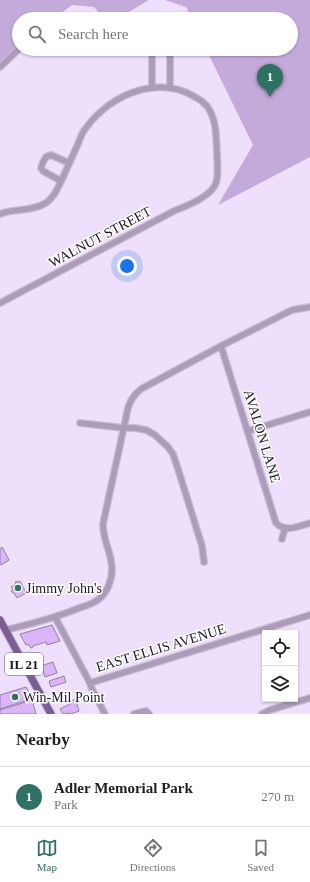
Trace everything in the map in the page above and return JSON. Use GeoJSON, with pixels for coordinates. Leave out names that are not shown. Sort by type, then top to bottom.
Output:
{"type":"FeatureCollection","features":[{"type":"Feature","properties":{"kind":"main road","name":"IL 21"},"geometry":{"type":"LineString","coordinates":[[0,620],[3,632],[51,714]]}},
{"type":"Feature","properties":{"kind":"street"},"geometry":{"type":"LineString","coordinates":[[0,67],[12,56]]}},
{"type":"Feature","properties":{"kind":"street"},"geometry":{"type":"LineString","coordinates":[[152,56],[152,88]]}},
{"type":"Feature","properties":{"kind":"street"},"geometry":{"type":"LineString","coordinates":[[0,214],[11,211],[27,210],[44,204],[54,195],[85,128],[102,110],[120,98],[137,91],[162,87],[170,88],[170,56]]}},
{"type":"Feature","properties":{"kind":"street","name":"WALNUT STREET"},"geometry":{"type":"LineString","coordinates":[[0,303],[203,197],[216,184],[217,140],[216,128],[212,116],[206,106],[197,98],[186,92],[170,88]]}},
{"type":"Feature","properties":{"kind":"street"},"geometry":{"type":"LineString","coordinates":[[61,181],[43,171],[41,168],[43,162],[46,156],[51,155],[69,163]]}},
{"type":"Feature","properties":{"kind":"street"},"geometry":{"type":"LineString","coordinates":[[3,632],[79,609],[99,599],[105,593],[112,577],[112,569],[103,533],[103,524],[128,408],[131,399],[135,394],[141,389],[292,310],[310,307]]}},
{"type":"Feature","properties":{"kind":"street","name":"AVALON LANE"},"geometry":{"type":"LineString","coordinates":[[222,346],[276,523],[285,528]]}},
{"type":"Feature","properties":{"kind":"street"},"geometry":{"type":"LineString","coordinates":[[248,431],[310,412]]}},
{"type":"Feature","properties":{"kind":"street"},"geometry":{"type":"LineString","coordinates":[[80,423],[146,430],[155,435],[168,446],[173,454],[202,546],[204,562]]}},
{"type":"Feature","properties":{"kind":"street"},"geometry":{"type":"LineString","coordinates":[[282,539],[285,528],[289,529],[310,522]]}},
{"type":"Feature","properties":{"kind":"street","name":"EAST ELLIS AVENUE"},"geometry":{"type":"LineString","coordinates":[[55,617],[90,683],[310,615]]}},
{"type":"Feature","properties":{"kind":"street"},"geometry":{"type":"LineString","coordinates":[[90,683],[104,714]]}},
{"type":"Feature","properties":{"kind":"street"},"geometry":{"type":"LineString","coordinates":[[262,714],[270,710],[310,698]]}},
{"type":"Feature","properties":{"kind":"street"},"geometry":{"type":"LineString","coordinates":[[134,714],[146,711],[149,714]]}},
{"type":"Feature","properties":{"kind":"shaded area"},"geometry":{"type":"Polygon","coordinates":[[[0,0],[149,0],[129,12],[98,12],[94,7],[72,5],[62,12],[12,12],[12,55],[0,66],[0,0]]]}},
{"type":"Feature","properties":{"kind":"shaded area"},"geometry":{"type":"Polygon","coordinates":[[[165,0],[310,0],[310,157],[218,205],[253,145],[209,56],[298,56],[298,12],[188,12],[186,7],[165,0]]]}},
{"type":"Feature","properties":{"kind":"building"},"geometry":{"type":"Polygon","coordinates":[[[2,547],[9,560],[1,565],[0,549],[2,547]]]}},
{"type":"Feature","properties":{"kind":"building","name":"Jimmy John's"},"geometry":{"type":"Polygon","coordinates":[[[17,581],[18,583],[20,581],[26,593],[17,598],[11,591],[13,590],[11,587],[16,584],[15,582],[17,581]]]}},
{"type":"Feature","properties":{"kind":"building"},"geometry":{"type":"Polygon","coordinates":[[[52,625],[60,641],[47,645],[46,642],[31,648],[28,644],[26,645],[20,634],[52,625]]]}},
{"type":"Feature","properties":{"kind":"building"},"geometry":{"type":"Polygon","coordinates":[[[53,662],[57,673],[45,677],[41,666],[53,662]]]}},
{"type":"Feature","properties":{"kind":"building"},"geometry":{"type":"Polygon","coordinates":[[[64,676],[66,682],[51,687],[49,681],[64,676]]]}},
{"type":"Feature","properties":{"kind":"building","name":"Win-Mil Point"},"geometry":{"type":"Polygon","coordinates":[[[26,687],[29,692],[27,693],[31,699],[0,709],[0,695],[26,687]]]}},
{"type":"Feature","properties":{"kind":"building"},"geometry":{"type":"Polygon","coordinates":[[[77,699],[79,711],[71,714],[63,714],[60,709],[70,704],[69,703],[72,703],[71,701],[77,699]]]}},
{"type":"Feature","properties":{"kind":"building"},"geometry":{"type":"Polygon","coordinates":[[[32,700],[36,714],[0,714],[0,710],[32,700]]]}},
{"type":"Feature","properties":{"kind":"place","name":"Adler Memorial Park"},"geometry":{"type":"Point","coordinates":[270,97]}},
{"type":"Feature","properties":{"kind":"place","name":"Jimmy John's"},"geometry":{"type":"Point","coordinates":[18,588]}},
{"type":"Feature","properties":{"kind":"place","name":"Win-Mil Point"},"geometry":{"type":"Point","coordinates":[15,697]}}]}
